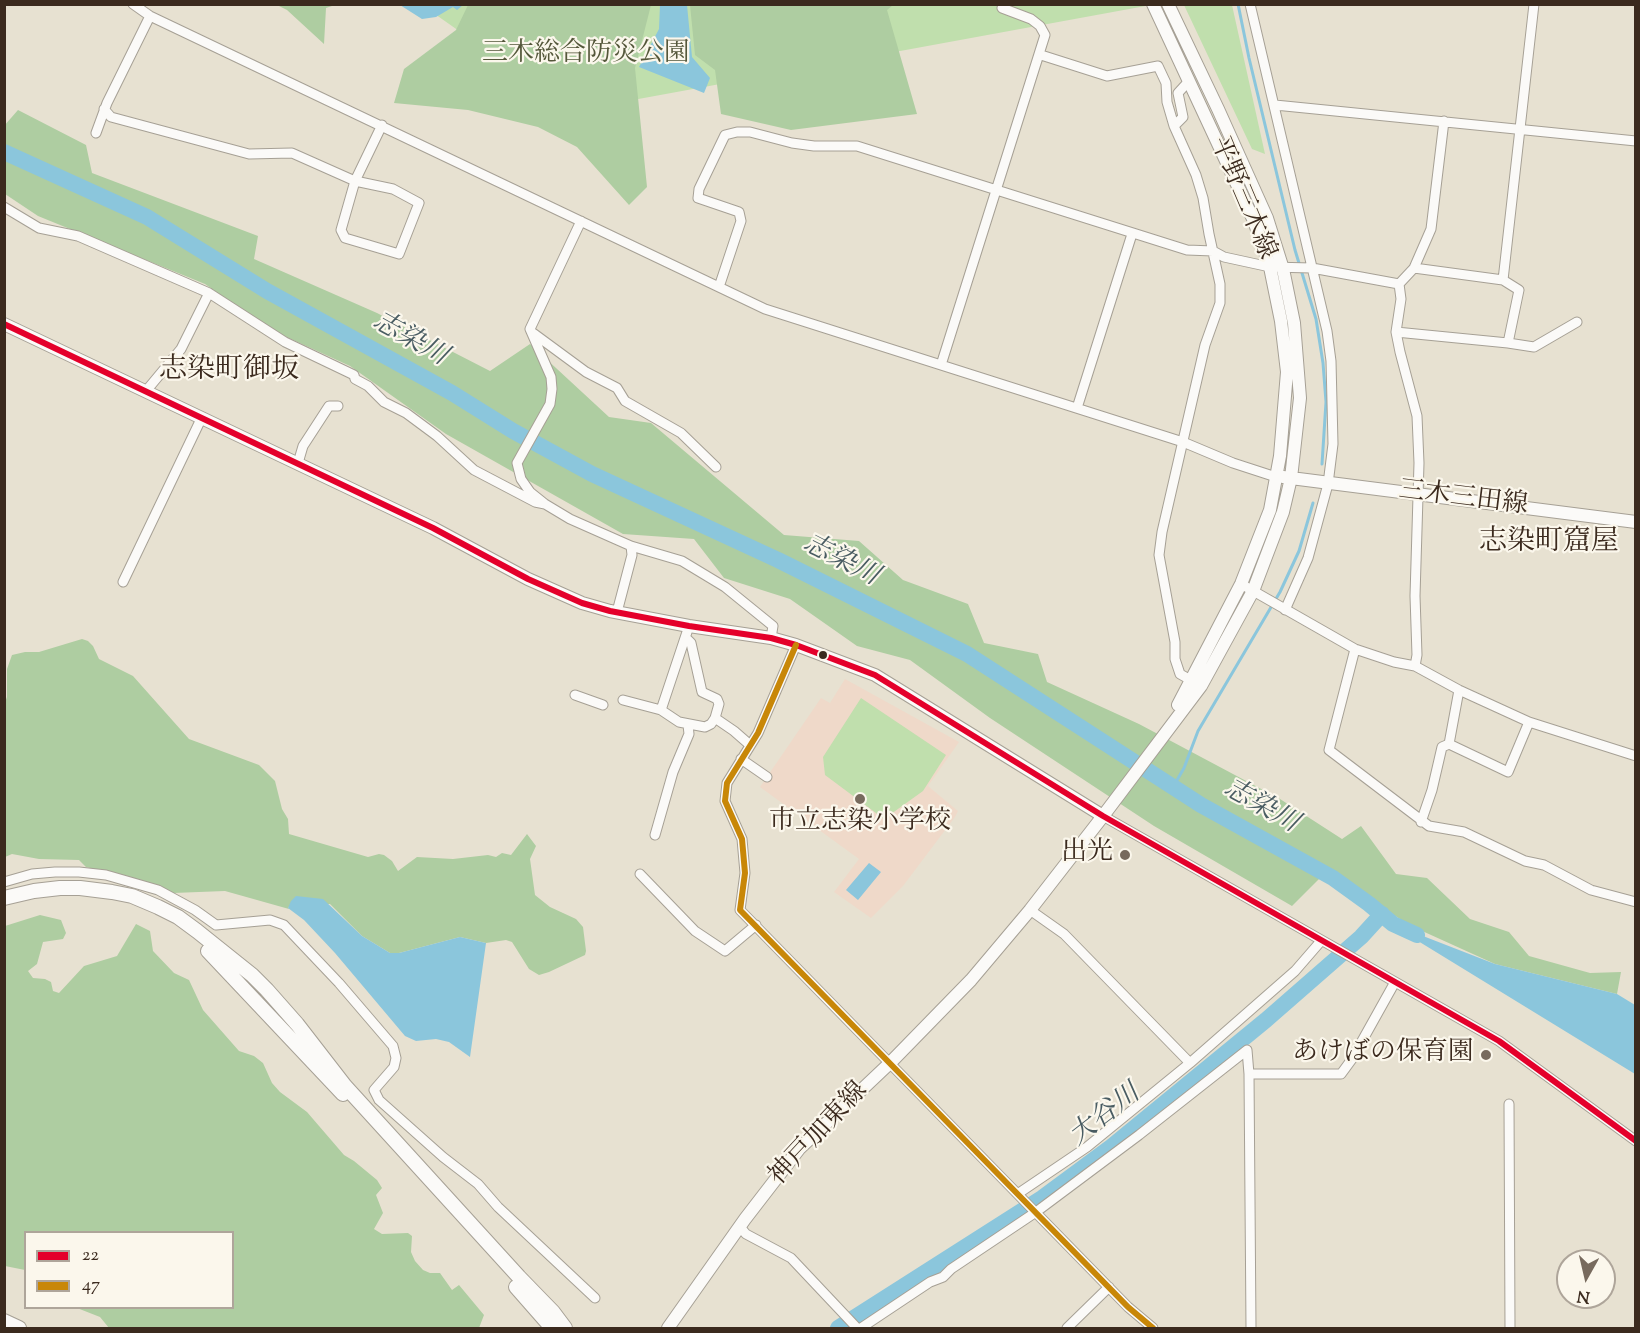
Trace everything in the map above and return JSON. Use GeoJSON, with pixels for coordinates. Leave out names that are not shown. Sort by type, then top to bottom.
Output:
{"type":"FeatureCollection","features":[{"type":"Feature","properties":{"kind":"highway"},"geometry":{"type":"LineString","coordinates":[[4,898],[60,888],[112,892],[132,896],[158,907],[178,917],[197,931],[252,975],[267,990],[297,1024],[345,1086],[553,1312],[565,1329]]}},
{"type":"Feature","properties":{"kind":"highway"},"geometry":{"type":"LineString","coordinates":[[4,907],[30,900],[60,896],[105,899],[151,913],[170,922],[195,940],[235,978],[339,1090],[552,1329]]}},
{"type":"Feature","properties":{"kind":"highway"},"geometry":{"type":"LineString","coordinates":[[4,1321],[19,1329]]}},
{"type":"Feature","properties":{"kind":"main road","name":"平野三木線"},"geometry":{"type":"LineString","coordinates":[[1153,4],[1254,221],[1270,267],[1281,321],[1287,372],[1276,477]]}},
{"type":"Feature","properties":{"kind":"main road","name":"平野三木線"},"geometry":{"type":"LineString","coordinates":[[1168,4],[1267,218],[1283,269],[1294,323],[1300,398],[1291,478]]}},
{"type":"Feature","properties":{"kind":"main road"},"geometry":{"type":"LineString","coordinates":[[4,324],[462,542],[528,579],[582,603],[688,632],[771,638],[875,675],[1103,816],[1196,684],[1253,591],[1283,512],[1291,478]]}},
{"type":"Feature","properties":{"kind":"main road","name":"三木三田線"},"geometry":{"type":"LineString","coordinates":[[1276,477],[1635,522]]}},
{"type":"Feature","properties":{"kind":"main road"},"geometry":{"type":"LineString","coordinates":[[1196,684],[1241,584],[1270,510],[1276,477]]}},
{"type":"Feature","properties":{"kind":"main road","name":"神戸加東線"},"geometry":{"type":"LineString","coordinates":[[668,1329],[740,1227],[799,1149],[891,1062],[971,980],[1030,910],[1103,816]]}},
{"type":"Feature","properties":{"kind":"street"},"geometry":{"type":"LineString","coordinates":[[133,4],[150,16],[765,309],[1183,442],[1233,463],[1276,477]]}},
{"type":"Feature","properties":{"kind":"street"},"geometry":{"type":"LineString","coordinates":[[1250,4],[1327,331],[1331,361],[1333,444],[1328,484],[1308,558],[1282,609]]}},
{"type":"Feature","properties":{"kind":"street"},"geometry":{"type":"LineString","coordinates":[[1503,280],[1534,4]]}},
{"type":"Feature","properties":{"kind":"street"},"geometry":{"type":"LineString","coordinates":[[941,365],[1046,35],[1031,19],[1002,8]]}},
{"type":"Feature","properties":{"kind":"street"},"geometry":{"type":"LineString","coordinates":[[96,133],[104,109],[150,16]]}},
{"type":"Feature","properties":{"kind":"street"},"geometry":{"type":"LineString","coordinates":[[1041,55],[1107,76],[1158,66],[1166,83],[1167,102],[1174,126],[1198,183],[1220,284],[1220,303],[1205,345],[1162,532],[1159,555],[1175,642],[1175,659],[1180,674],[1196,684]]}},
{"type":"Feature","properties":{"kind":"street"},"geometry":{"type":"LineString","coordinates":[[1174,126],[1183,117],[1179,93],[1189,81]]}},
{"type":"Feature","properties":{"kind":"street"},"geometry":{"type":"LineString","coordinates":[[1275,105],[1635,141]]}},
{"type":"Feature","properties":{"kind":"street"},"geometry":{"type":"LineString","coordinates":[[104,109],[111,117],[249,153],[292,153],[355,181],[393,189],[419,203],[399,254],[345,238],[341,230],[355,181],[382,125]]}},
{"type":"Feature","properties":{"kind":"street"},"geometry":{"type":"LineString","coordinates":[[1399,284],[1414,268],[1431,230],[1444,121]]}},
{"type":"Feature","properties":{"kind":"street"},"geometry":{"type":"LineString","coordinates":[[718,287],[741,221],[739,212],[698,198],[699,189],[725,135],[737,132],[750,132],[814,147],[857,146],[1187,250],[1213,251],[1224,256],[1270,267],[1312,268],[1399,284]]}},
{"type":"Feature","properties":{"kind":"street"},"geometry":{"type":"LineString","coordinates":[[4,207],[39,228],[78,236],[181,283],[209,293],[285,342],[354,375],[355,379],[368,386],[384,402],[406,413],[437,436],[474,470],[535,502],[545,504]]}},
{"type":"Feature","properties":{"kind":"street"},"geometry":{"type":"LineString","coordinates":[[581,221],[530,329],[551,377],[552,389],[550,404],[517,463],[521,479],[530,492],[570,519],[631,546],[682,561],[725,587],[773,626],[771,638]]}},
{"type":"Feature","properties":{"kind":"street"},"geometry":{"type":"LineString","coordinates":[[1077,408],[1132,234]]}},
{"type":"Feature","properties":{"kind":"street"},"geometry":{"type":"LineString","coordinates":[[1414,268],[1503,280],[1520,290],[1508,343]]}},
{"type":"Feature","properties":{"kind":"street"},"geometry":{"type":"LineString","coordinates":[[1399,284],[1401,299],[1396,332],[1417,416],[1418,495],[1415,596],[1417,655],[1414,666]]}},
{"type":"Feature","properties":{"kind":"street"},"geometry":{"type":"LineString","coordinates":[[146,391],[181,349],[209,293]]}},
{"type":"Feature","properties":{"kind":"street"},"geometry":{"type":"LineString","coordinates":[[1396,332],[1508,343],[1533,348],[1577,322]]}},
{"type":"Feature","properties":{"kind":"street"},"geometry":{"type":"LineString","coordinates":[[530,329],[586,372],[617,388],[625,401],[681,433],[716,467]]}},
{"type":"Feature","properties":{"kind":"street"},"geometry":{"type":"LineString","coordinates":[[298,463],[303,446],[329,406],[338,406]]}},
{"type":"Feature","properties":{"kind":"street"},"geometry":{"type":"LineString","coordinates":[[123,582],[202,417]]}},
{"type":"Feature","properties":{"kind":"street"},"geometry":{"type":"LineString","coordinates":[[617,612],[632,555],[631,546]]}},
{"type":"Feature","properties":{"kind":"street"},"geometry":{"type":"LineString","coordinates":[[1241,584],[1355,649],[1414,666],[1459,690],[1529,722],[1635,756]]}},
{"type":"Feature","properties":{"kind":"street"},"geometry":{"type":"LineString","coordinates":[[661,710],[688,632]]}},
{"type":"Feature","properties":{"kind":"street"},"geometry":{"type":"LineString","coordinates":[[623,700],[661,710],[679,722],[705,726],[711,724],[720,704],[717,699],[702,692],[688,632]]}},
{"type":"Feature","properties":{"kind":"street"},"geometry":{"type":"LineString","coordinates":[[796,645],[758,734],[727,783],[725,801],[742,839],[745,873],[740,910],[1109,1287],[1153,1329]]}},
{"type":"Feature","properties":{"kind":"street"},"geometry":{"type":"LineString","coordinates":[[1355,649],[1329,750],[1429,826],[1464,832],[1525,861],[1544,865],[1591,890],[1635,902]]}},
{"type":"Feature","properties":{"kind":"street"},"geometry":{"type":"LineString","coordinates":[[1449,744],[1459,690]]}},
{"type":"Feature","properties":{"kind":"street"},"geometry":{"type":"LineString","coordinates":[[575,695],[603,705]]}},
{"type":"Feature","properties":{"kind":"street"},"geometry":{"type":"LineString","coordinates":[[715,718],[734,730],[750,745]]}},
{"type":"Feature","properties":{"kind":"street"},"geometry":{"type":"LineString","coordinates":[[1421,822],[1432,790],[1442,747],[1449,744],[1508,772],[1529,722]]}},
{"type":"Feature","properties":{"kind":"street"},"geometry":{"type":"LineString","coordinates":[[655,835],[673,772],[689,734],[688,724]]}},
{"type":"Feature","properties":{"kind":"street"},"geometry":{"type":"LineString","coordinates":[[741,759],[767,777]]}},
{"type":"Feature","properties":{"kind":"street"},"geometry":{"type":"LineString","coordinates":[[1103,816],[1499,1041],[1635,1142]]}},
{"type":"Feature","properties":{"kind":"street"},"geometry":{"type":"LineString","coordinates":[[4,882],[43,873],[79,872],[106,875],[143,884],[165,893],[216,925],[266,920],[284,924],[393,1046],[396,1058],[394,1067],[374,1090],[379,1100],[443,1157],[478,1184],[498,1207],[595,1298]]}},
{"type":"Feature","properties":{"kind":"street"},"geometry":{"type":"LineString","coordinates":[[640,874],[695,931],[725,951],[756,925]]}},
{"type":"Feature","properties":{"kind":"street"},"geometry":{"type":"LineString","coordinates":[[1030,910],[1064,934],[1190,1063]]}},
{"type":"Feature","properties":{"kind":"street"},"geometry":{"type":"LineString","coordinates":[[1019,1193],[1087,1147],[1190,1063],[1295,971],[1321,941]]}},
{"type":"Feature","properties":{"kind":"street"},"geometry":{"type":"LineString","coordinates":[[1249,1074],[1341,1074],[1352,1059],[1395,982]]}},
{"type":"Feature","properties":{"kind":"street"},"geometry":{"type":"LineString","coordinates":[[740,1227],[746,1234],[791,1258],[858,1328],[930,1282],[943,1277],[951,1269],[1036,1212],[1247,1050],[1251,1329]]}},
{"type":"Feature","properties":{"kind":"street"},"geometry":{"type":"LineString","coordinates":[[1509,1104],[1509,1329]]}},
{"type":"Feature","properties":{"kind":"street"},"geometry":{"type":"LineString","coordinates":[[1066,1329],[1109,1287]]}},
{"type":"Feature","properties":{"kind":"shaded area","name":"市立志染小学校"},"geometry":{"type":"Polygon","coordinates":[[[845,679],[959,742],[928,786],[958,811],[955,817],[903,886],[871,918],[834,892],[859,859],[760,787],[821,698],[830,703],[845,679]]]}},
{"type":"Feature","properties":{"kind":"green space"},"geometry":{"type":"Polygon","coordinates":[[[277,5],[335,5],[326,8],[324,44],[287,10],[277,5]]]}},
{"type":"Feature","properties":{"kind":"green space","name":"三木総合防災公園"},"geometry":{"type":"Polygon","coordinates":[[[422,5],[1151,5],[573,111],[422,5]]]}},
{"type":"Feature","properties":{"kind":"green space"},"geometry":{"type":"Polygon","coordinates":[[[468,5],[651,5],[635,68],[647,187],[629,205],[577,147],[538,127],[468,110],[394,103],[404,69],[456,30],[468,5]]]}},
{"type":"Feature","properties":{"kind":"green space"},"geometry":{"type":"Polygon","coordinates":[[[690,5],[893,5],[887,10],[917,114],[791,130],[721,114],[715,70],[695,55],[690,5]]]}},
{"type":"Feature","properties":{"kind":"green space"},"geometry":{"type":"Polygon","coordinates":[[[1184,5],[1232,5],[1265,154],[1252,149],[1184,5]]]}},
{"type":"Feature","properties":{"kind":"green space"},"geometry":{"type":"Polygon","coordinates":[[[18,110],[86,145],[92,173],[258,236],[254,259],[377,313],[490,371],[530,344],[609,417],[651,423],[784,535],[859,541],[903,580],[968,604],[984,643],[1038,654],[1047,682],[1139,724],[1280,799],[1342,839],[1361,826],[1396,874],[1427,878],[1470,919],[1509,932],[1529,956],[1590,973],[1621,972],[1617,994],[1495,964],[1409,925],[1327,871],[1292,906],[1154,826],[990,718],[910,660],[857,646],[790,599],[724,578],[694,539],[623,534],[446,434],[350,366],[269,329],[205,284],[38,216],[5,194],[4,126],[18,110]]]}},
{"type":"Feature","properties":{"kind":"green space"},"geometry":{"type":"Polygon","coordinates":[[[82,639],[93,646],[99,659],[133,676],[189,739],[259,765],[275,781],[282,809],[288,819],[289,834],[368,857],[384,855],[392,861],[398,871],[417,857],[453,859],[488,855],[496,857],[502,853],[511,855],[527,834],[536,846],[530,859],[535,895],[550,907],[576,919],[583,927],[585,955],[539,975],[529,969],[512,942],[506,940],[486,943],[460,937],[399,953],[390,953],[362,936],[330,904],[288,907],[289,909],[225,891],[173,893],[136,879],[86,867],[79,860],[39,859],[12,854],[5,857],[4,705],[7,697],[7,669],[12,655],[39,652],[82,639]]]}},
{"type":"Feature","properties":{"kind":"green space"},"geometry":{"type":"Polygon","coordinates":[[[861,698],[946,755],[923,791],[884,819],[825,775],[823,757],[861,698]]]}},
{"type":"Feature","properties":{"kind":"green space"},"geometry":{"type":"Polygon","coordinates":[[[40,915],[61,920],[66,933],[63,939],[43,942],[37,964],[28,971],[33,978],[51,982],[53,991],[59,993],[84,966],[117,956],[136,924],[150,931],[153,951],[174,973],[189,980],[203,1010],[239,1051],[254,1056],[263,1063],[272,1083],[280,1092],[307,1112],[344,1155],[377,1180],[382,1188],[376,1195],[383,1213],[374,1229],[382,1234],[408,1233],[412,1236],[411,1252],[415,1261],[423,1270],[440,1273],[452,1290],[459,1285],[484,1315],[479,1328],[109,1328],[100,1317],[80,1309],[234,1309],[234,1231],[24,1231],[24,1270],[5,1266],[5,926],[40,915]]]}},
{"type":"Feature","properties":{"kind":"water"},"geometry":{"type":"Polygon","coordinates":[[[400,5],[463,5],[457,10],[453,7],[436,17],[422,19],[400,5]]]}},
{"type":"Feature","properties":{"kind":"water"},"geometry":{"type":"Polygon","coordinates":[[[660,5],[687,5],[692,57],[710,78],[704,93],[639,67],[659,29],[660,5]]]}},
{"type":"Feature","properties":{"kind":"water"},"geometry":{"type":"Polygon","coordinates":[[[869,863],[881,872],[858,900],[846,890],[869,863]]]}},
{"type":"Feature","properties":{"kind":"water"},"geometry":{"type":"Polygon","coordinates":[[[296,896],[323,899],[362,936],[390,953],[399,953],[460,937],[486,943],[470,1057],[449,1042],[436,1039],[416,1041],[405,1036],[335,953],[304,920],[288,908],[296,896]]]}},
{"type":"Feature","properties":{"kind":"water"},"geometry":{"type":"Polygon","coordinates":[[[1387,922],[1495,964],[1617,994],[1635,1005],[1635,1074],[1387,922]]]}},
{"type":"Feature","properties":{"kind":"waterway"},"geometry":{"type":"LineString","coordinates":[[1238,4],[1295,250],[1316,319],[1326,402],[1322,464]]}},
{"type":"Feature","properties":{"kind":"waterway","name":"志染川"},"geometry":{"type":"LineString","coordinates":[[4,152],[147,217],[267,291],[452,393],[513,431],[592,474],[778,560],[967,654],[1201,805],[1333,878],[1393,924],[1417,935]]}},
{"type":"Feature","properties":{"kind":"waterway"},"geometry":{"type":"LineString","coordinates":[[1173,787],[1184,768],[1198,731],[1280,592],[1299,551],[1313,503]]}},
{"type":"Feature","properties":{"kind":"waterway","name":"大谷川"},"geometry":{"type":"LineString","coordinates":[[838,1328],[1042,1198],[1111,1147],[1266,1020],[1361,937],[1382,914]]}},
{"type":"Feature","properties":{"kind":"transit line","name":"22"},"geometry":{"type":"LineString","coordinates":[[4,324],[433,528],[528,579],[582,603],[610,611],[689,626],[771,638],[875,675],[1103,816],[1499,1041],[1636,1141]]}},
{"type":"Feature","properties":{"kind":"transit line","name":"47"},"geometry":{"type":"LineString","coordinates":[[796,645],[758,733],[727,783],[725,801],[742,839],[745,873],[740,910],[1128,1307],[1153,1328]]}},
{"type":"Feature","properties":{"kind":"place","name":"市立志染小学校"},"geometry":{"type":"Point","coordinates":[860,799]}},
{"type":"Feature","properties":{"kind":"place","name":"出光"},"geometry":{"type":"Point","coordinates":[1125,855]}},
{"type":"Feature","properties":{"kind":"place","name":"あけぼの保育園"},"geometry":{"type":"Point","coordinates":[1486,1055]}},
{"type":"Feature","properties":{"kind":"district","name":"志染町御坂"},"geometry":{"type":"Point","coordinates":[229,372]}},
{"type":"Feature","properties":{"kind":"district","name":"志染町窟屋"},"geometry":{"type":"Point","coordinates":[1549,544]}}]}
